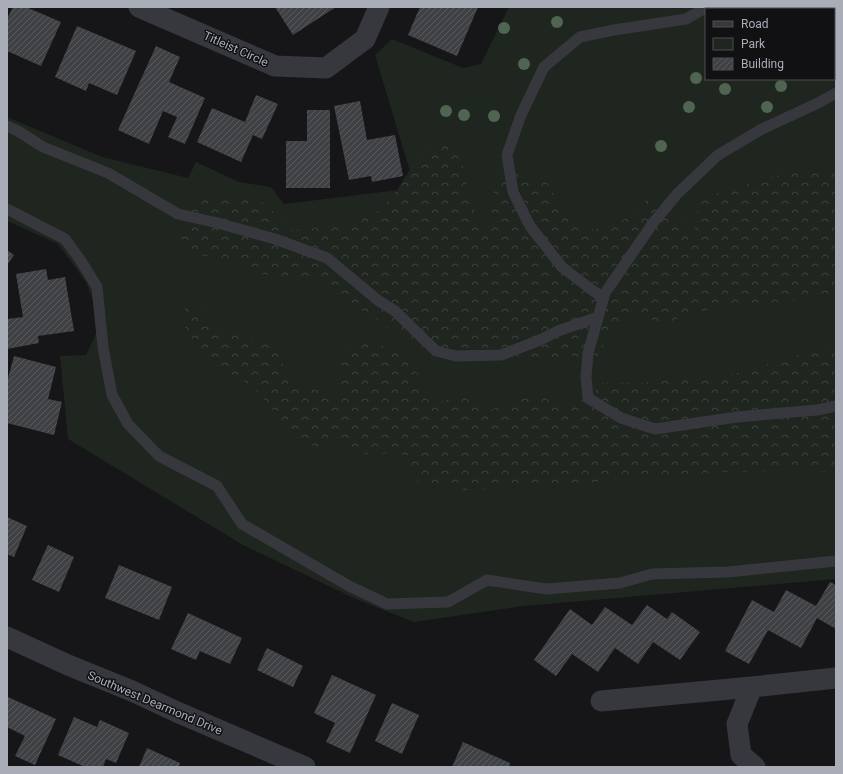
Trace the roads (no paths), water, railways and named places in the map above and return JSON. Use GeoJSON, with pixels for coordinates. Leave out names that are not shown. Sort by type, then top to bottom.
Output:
{"type":"FeatureCollection","features":[{"type":"Feature","properties":{"kind":"street","name":"Titleist Circle"},"geometry":{"type":"LineString","coordinates":[[139,7],[275,66],[326,68],[365,39],[379,7]]}},
{"type":"Feature","properties":{"kind":"street","name":"Southwest Dearmond Drive"},"geometry":{"type":"LineString","coordinates":[[7,637],[304,767]]}},
{"type":"Feature","properties":{"kind":"street"},"geometry":{"type":"LineString","coordinates":[[601,701],[836,678]]}},
{"type":"Feature","properties":{"kind":"street"},"geometry":{"type":"LineString","coordinates":[[752,687],[737,724],[741,755],[755,767]]}},
{"type":"Feature","properties":{"kind":"lane"},"geometry":{"type":"LineString","coordinates":[[603,298],[562,268],[530,226],[513,192],[507,155],[521,115],[544,67],[580,37],[614,30],[686,19],[706,7]]}},
{"type":"Feature","properties":{"kind":"lane"},"geometry":{"type":"LineString","coordinates":[[836,93],[762,129],[718,155],[677,194],[653,223],[605,293],[588,353],[586,377],[588,398],[621,418],[655,429],[737,417],[817,410],[836,406]]}},
{"type":"Feature","properties":{"kind":"lane"},"geometry":{"type":"LineString","coordinates":[[7,126],[18,131],[43,147],[108,173],[178,214],[218,223],[274,239],[328,258],[379,301],[395,311],[436,352],[456,356],[501,355],[540,340],[558,331],[598,317]]}},
{"type":"Feature","properties":{"kind":"lane"},"geometry":{"type":"LineString","coordinates":[[7,209],[65,239],[97,287],[103,347],[112,395],[128,424],[159,456],[216,486],[242,524],[349,586],[387,604],[448,602],[487,580],[546,589],[620,583],[652,574],[728,572],[836,561]]}}]}
